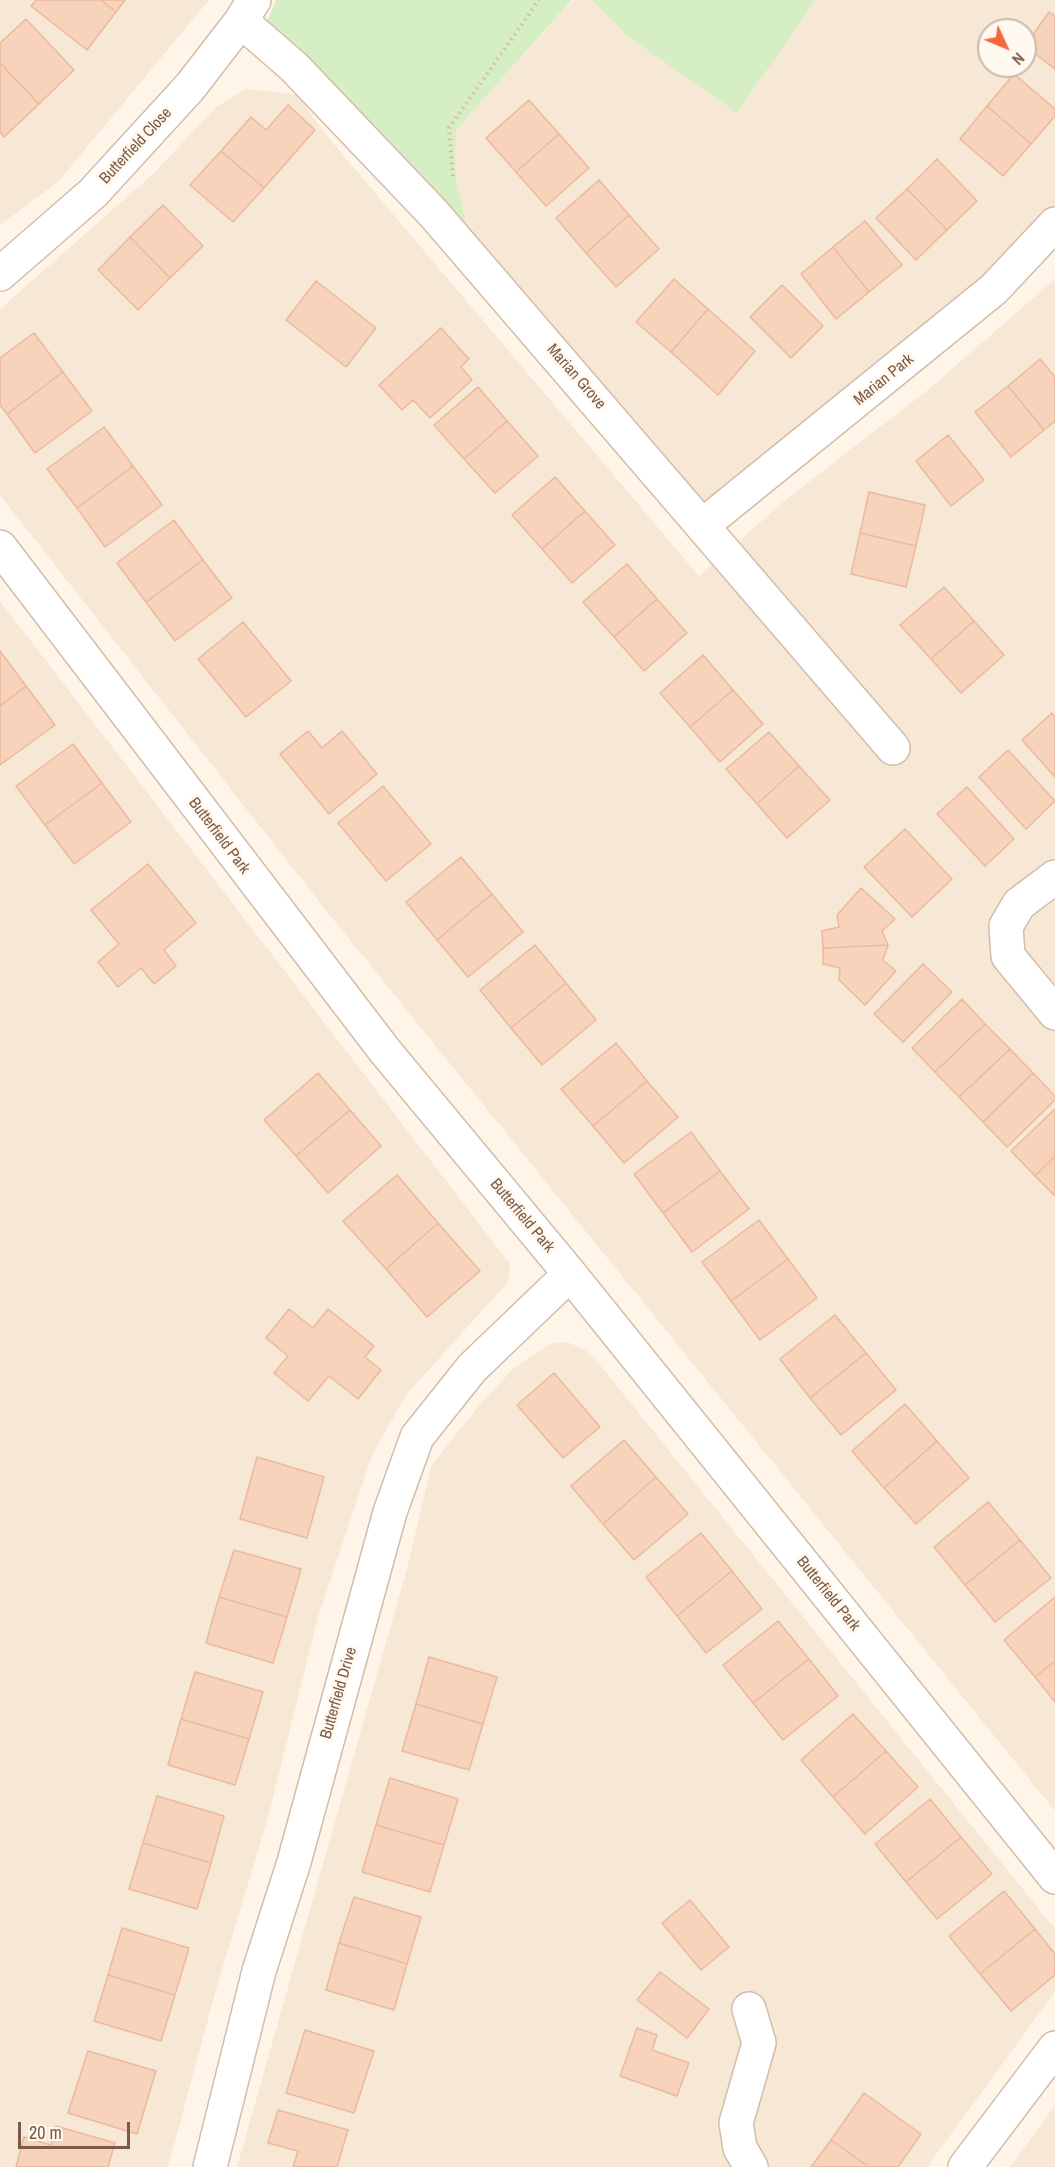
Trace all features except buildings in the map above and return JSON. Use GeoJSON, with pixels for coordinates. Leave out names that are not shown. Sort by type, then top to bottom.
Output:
{"type":"FeatureCollection","features":[{"type":"Feature","properties":{"kind":"street","name":"Butterfield Close"},"geometry":{"type":"LineString","coordinates":[[0,274],[93,193],[190,87],[247,11]]}},
{"type":"Feature","properties":{"kind":"street","name":"Marian Grove"},"geometry":{"type":"LineString","coordinates":[[247,11],[294,66],[357,130],[549,345],[893,748]]}},
{"type":"Feature","properties":{"kind":"street","name":"Marian Park"},"geometry":{"type":"LineString","coordinates":[[703,525],[994,290],[1055,224]]}},
{"type":"Feature","properties":{"kind":"street","name":"Butterfield Park"},"geometry":{"type":"LineString","coordinates":[[0,547],[378,1042],[570,1274],[1055,1877]]}},
{"type":"Feature","properties":{"kind":"street"},"geometry":{"type":"LineString","coordinates":[[1055,877],[1018,904],[1006,926],[1008,956],[1055,1013]]}},
{"type":"Feature","properties":{"kind":"street","name":"Butterfield Drive"},"geometry":{"type":"LineString","coordinates":[[210,2167],[259,1971],[294,1862],[390,1512],[417,1437],[472,1368],[570,1274]]}},
{"type":"Feature","properties":{"kind":"street"},"geometry":{"type":"LineString","coordinates":[[749,2009],[759,2043],[736,2122],[740,2148],[752,2167]]}},
{"type":"Feature","properties":{"kind":"street"},"geometry":{"type":"LineString","coordinates":[[965,2167],[1055,2048]]}},
{"type":"Feature","properties":{"kind":"path"},"geometry":{"type":"LineString","coordinates":[[453,176],[449,128],[539,0]]}},
{"type":"Feature","properties":{"kind":"shaded area"},"geometry":{"type":"Polygon","coordinates":[[[0,0],[209,0],[58,182],[0,225],[0,0]]]}},
{"type":"Feature","properties":{"kind":"shaded area"},"geometry":{"type":"Polygon","coordinates":[[[573,0],[592,0],[627,36],[737,113],[816,0],[1055,0],[1055,224],[703,525],[469,255],[466,222],[455,176],[456,130],[573,0]]]}},
{"type":"Feature","properties":{"kind":"shaded area"},"geometry":{"type":"Polygon","coordinates":[[[245,89],[296,94],[327,136],[699,576],[789,497],[929,389],[1055,279],[1055,1811],[324,908],[0,495],[0,309],[154,173],[215,108],[245,89]]]}},
{"type":"Feature","properties":{"kind":"shaded area"},"geometry":{"type":"Polygon","coordinates":[[[0,601],[510,1264],[508,1282],[406,1395],[372,1455],[319,1614],[267,1821],[217,1986],[168,2167],[0,2167],[0,601]]]}},
{"type":"Feature","properties":{"kind":"shaded area"},"geometry":{"type":"Polygon","coordinates":[[[567,1342],[584,1349],[600,1365],[1055,1929],[1055,1992],[927,2167],[237,2167],[409,1561],[431,1466],[481,1403],[514,1368],[550,1344],[567,1342]]]}},
{"type":"Feature","properties":{"kind":"shaded area"},"geometry":{"type":"Polygon","coordinates":[[[1055,2105],[1055,2167],[1010,2167],[1055,2105]]]}},
{"type":"Feature","properties":{"kind":"green space"},"geometry":{"type":"Polygon","coordinates":[[[276,0],[572,0],[456,130],[455,176],[466,222],[469,255],[266,23],[276,0]]]}},
{"type":"Feature","properties":{"kind":"green space"},"geometry":{"type":"Polygon","coordinates":[[[592,0],[816,0],[737,113],[627,36],[592,0]]]}}]}
